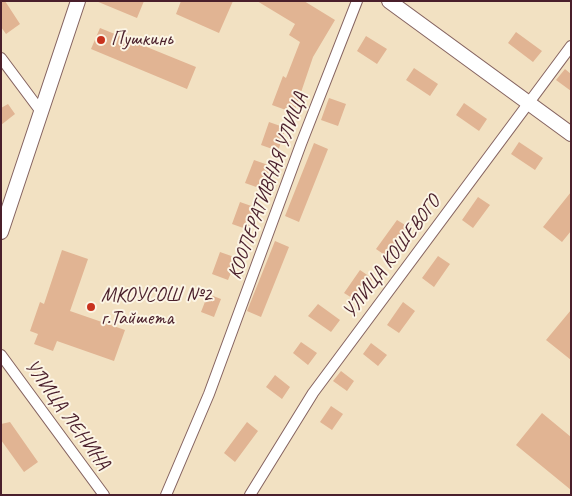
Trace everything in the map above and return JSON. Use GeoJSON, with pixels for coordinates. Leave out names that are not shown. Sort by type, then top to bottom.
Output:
{"type":"FeatureCollection","features":[{"type":"Feature","properties":{"kind":"main road"},"geometry":{"type":"LineString","coordinates":[[1,232],[78,1]]}},
{"type":"Feature","properties":{"kind":"main road"},"geometry":{"type":"LineString","coordinates":[[389,1],[571,134]]}},
{"type":"Feature","properties":{"kind":"street","name":"КООПЕРАТИВНАЯ УЛИЦА"},"geometry":{"type":"LineString","coordinates":[[166,495],[209,394],[357,1]]}},
{"type":"Feature","properties":{"kind":"street","name":"УЛИЦА КОШЕВОГО"},"geometry":{"type":"LineString","coordinates":[[250,495],[313,393],[571,46]]}},
{"type":"Feature","properties":{"kind":"street"},"geometry":{"type":"LineString","coordinates":[[1,58],[42,113]]}},
{"type":"Feature","properties":{"kind":"street","name":"УЛИЦА ЛЕНИНА"},"geometry":{"type":"LineString","coordinates":[[1,355],[104,495]]}},
{"type":"Feature","properties":{"kind":"building"},"geometry":{"type":"Polygon","coordinates":[[[1,1],[5,1],[20,24],[6,34],[1,27],[1,1]]]}},
{"type":"Feature","properties":{"kind":"building"},"geometry":{"type":"Polygon","coordinates":[[[96,1],[144,1],[137,18],[96,1]]]}},
{"type":"Feature","properties":{"kind":"building"},"geometry":{"type":"Polygon","coordinates":[[[181,1],[233,1],[219,33],[176,14],[181,1]]]}},
{"type":"Feature","properties":{"kind":"building"},"geometry":{"type":"Polygon","coordinates":[[[257,1],[304,1],[335,20],[313,57],[294,113],[272,105],[283,76],[286,78],[300,42],[289,35],[295,24],[257,1]]]}},
{"type":"Feature","properties":{"kind":"building"},"geometry":{"type":"Polygon","coordinates":[[[100,28],[196,67],[187,89],[91,49],[100,28]]]}},
{"type":"Feature","properties":{"kind":"building"},"geometry":{"type":"Polygon","coordinates":[[[516,32],[542,51],[533,62],[508,43],[516,32]]]}},
{"type":"Feature","properties":{"kind":"building"},"geometry":{"type":"Polygon","coordinates":[[[366,36],[387,49],[377,64],[357,51],[366,36]]]}},
{"type":"Feature","properties":{"kind":"building"},"geometry":{"type":"Polygon","coordinates":[[[414,68],[438,84],[430,96],[406,80],[414,68]]]}},
{"type":"Feature","properties":{"kind":"building"},"geometry":{"type":"Polygon","coordinates":[[[565,69],[571,74],[571,91],[556,80],[565,69]]]}},
{"type":"Feature","properties":{"kind":"building"},"geometry":{"type":"Polygon","coordinates":[[[329,98],[346,104],[338,126],[321,120],[329,98]]]}},
{"type":"Feature","properties":{"kind":"building"},"geometry":{"type":"Polygon","coordinates":[[[464,103],[487,119],[479,131],[456,115],[464,103]]]}},
{"type":"Feature","properties":{"kind":"building"},"geometry":{"type":"Polygon","coordinates":[[[8,104],[15,114],[1,125],[1,108],[8,104]]]}},
{"type":"Feature","properties":{"kind":"building"},"geometry":{"type":"Polygon","coordinates":[[[269,122],[286,128],[278,151],[261,145],[269,122]]]}},
{"type":"Feature","properties":{"kind":"building"},"geometry":{"type":"Polygon","coordinates":[[[519,142],[543,158],[535,170],[511,154],[519,142]]]}},
{"type":"Feature","properties":{"kind":"building"},"geometry":{"type":"Polygon","coordinates":[[[314,143],[328,149],[299,222],[285,216],[314,143]]]}},
{"type":"Feature","properties":{"kind":"building"},"geometry":{"type":"Polygon","coordinates":[[[254,160],[271,166],[262,189],[245,183],[254,160]]]}},
{"type":"Feature","properties":{"kind":"building"},"geometry":{"type":"Polygon","coordinates":[[[571,192],[571,231],[562,242],[543,227],[571,192]]]}},
{"type":"Feature","properties":{"kind":"building"},"geometry":{"type":"Polygon","coordinates":[[[478,197],[490,205],[473,228],[462,220],[478,197]]]}},
{"type":"Feature","properties":{"kind":"building"},"geometry":{"type":"Polygon","coordinates":[[[240,202],[257,208],[249,230],[232,224],[240,202]]]}},
{"type":"Feature","properties":{"kind":"building"},"geometry":{"type":"Polygon","coordinates":[[[397,220],[410,228],[389,258],[376,249],[397,220]]]}},
{"type":"Feature","properties":{"kind":"building"},"geometry":{"type":"Polygon","coordinates":[[[275,241],[289,247],[261,317],[247,311],[275,241]]]}},
{"type":"Feature","properties":{"kind":"building"},"geometry":{"type":"Polygon","coordinates":[[[62,250],[88,259],[70,311],[125,330],[114,361],[57,341],[53,351],[34,344],[38,334],[30,331],[40,302],[44,304],[62,250]]]}},
{"type":"Feature","properties":{"kind":"building"},"geometry":{"type":"Polygon","coordinates":[[[220,252],[237,258],[228,280],[212,274],[220,252]]]}},
{"type":"Feature","properties":{"kind":"building"},"geometry":{"type":"Polygon","coordinates":[[[438,256],[450,264],[434,287],[422,278],[438,256]]]}},
{"type":"Feature","properties":{"kind":"building"},"geometry":{"type":"Polygon","coordinates":[[[360,270],[373,279],[357,301],[344,293],[360,270]]]}},
{"type":"Feature","properties":{"kind":"building"},"geometry":{"type":"Polygon","coordinates":[[[208,294],[221,299],[214,317],[201,312],[208,294]]]}},
{"type":"Feature","properties":{"kind":"building"},"geometry":{"type":"Polygon","coordinates":[[[403,302],[415,311],[399,333],[387,325],[403,302]]]}},
{"type":"Feature","properties":{"kind":"building"},"geometry":{"type":"Polygon","coordinates":[[[318,304],[340,320],[331,332],[308,316],[318,304]]]}},
{"type":"Feature","properties":{"kind":"building"},"geometry":{"type":"Polygon","coordinates":[[[571,310],[571,360],[546,340],[571,310]]]}},
{"type":"Feature","properties":{"kind":"building"},"geometry":{"type":"Polygon","coordinates":[[[301,342],[317,353],[308,365],[293,353],[301,342]]]}},
{"type":"Feature","properties":{"kind":"building"},"geometry":{"type":"Polygon","coordinates":[[[371,343],[387,355],[378,366],[363,354],[371,343]]]}},
{"type":"Feature","properties":{"kind":"building"},"geometry":{"type":"Polygon","coordinates":[[[341,371],[354,381],[347,391],[333,381],[341,371]]]}},
{"type":"Feature","properties":{"kind":"building"},"geometry":{"type":"Polygon","coordinates":[[[275,375],[290,387],[282,399],[266,387],[275,375]]]}},
{"type":"Feature","properties":{"kind":"building"},"geometry":{"type":"Polygon","coordinates":[[[331,406],[343,414],[332,430],[320,422],[331,406]]]}},
{"type":"Feature","properties":{"kind":"building"},"geometry":{"type":"Polygon","coordinates":[[[542,413],[571,437],[571,490],[516,445],[542,413]]]}},
{"type":"Feature","properties":{"kind":"building"},"geometry":{"type":"Polygon","coordinates":[[[10,422],[38,462],[24,472],[1,440],[1,424],[10,422]]]}},
{"type":"Feature","properties":{"kind":"building"},"geometry":{"type":"Polygon","coordinates":[[[247,422],[258,431],[235,462],[224,453],[247,422]]]}},
{"type":"Feature","properties":{"kind":"place","name":"Пушкинь"},"geometry":{"type":"Point","coordinates":[101,40]}},
{"type":"Feature","properties":{"kind":"place","name":"МКОУСОШ №2 г.Тайшета"},"geometry":{"type":"Point","coordinates":[91,307]}}]}
